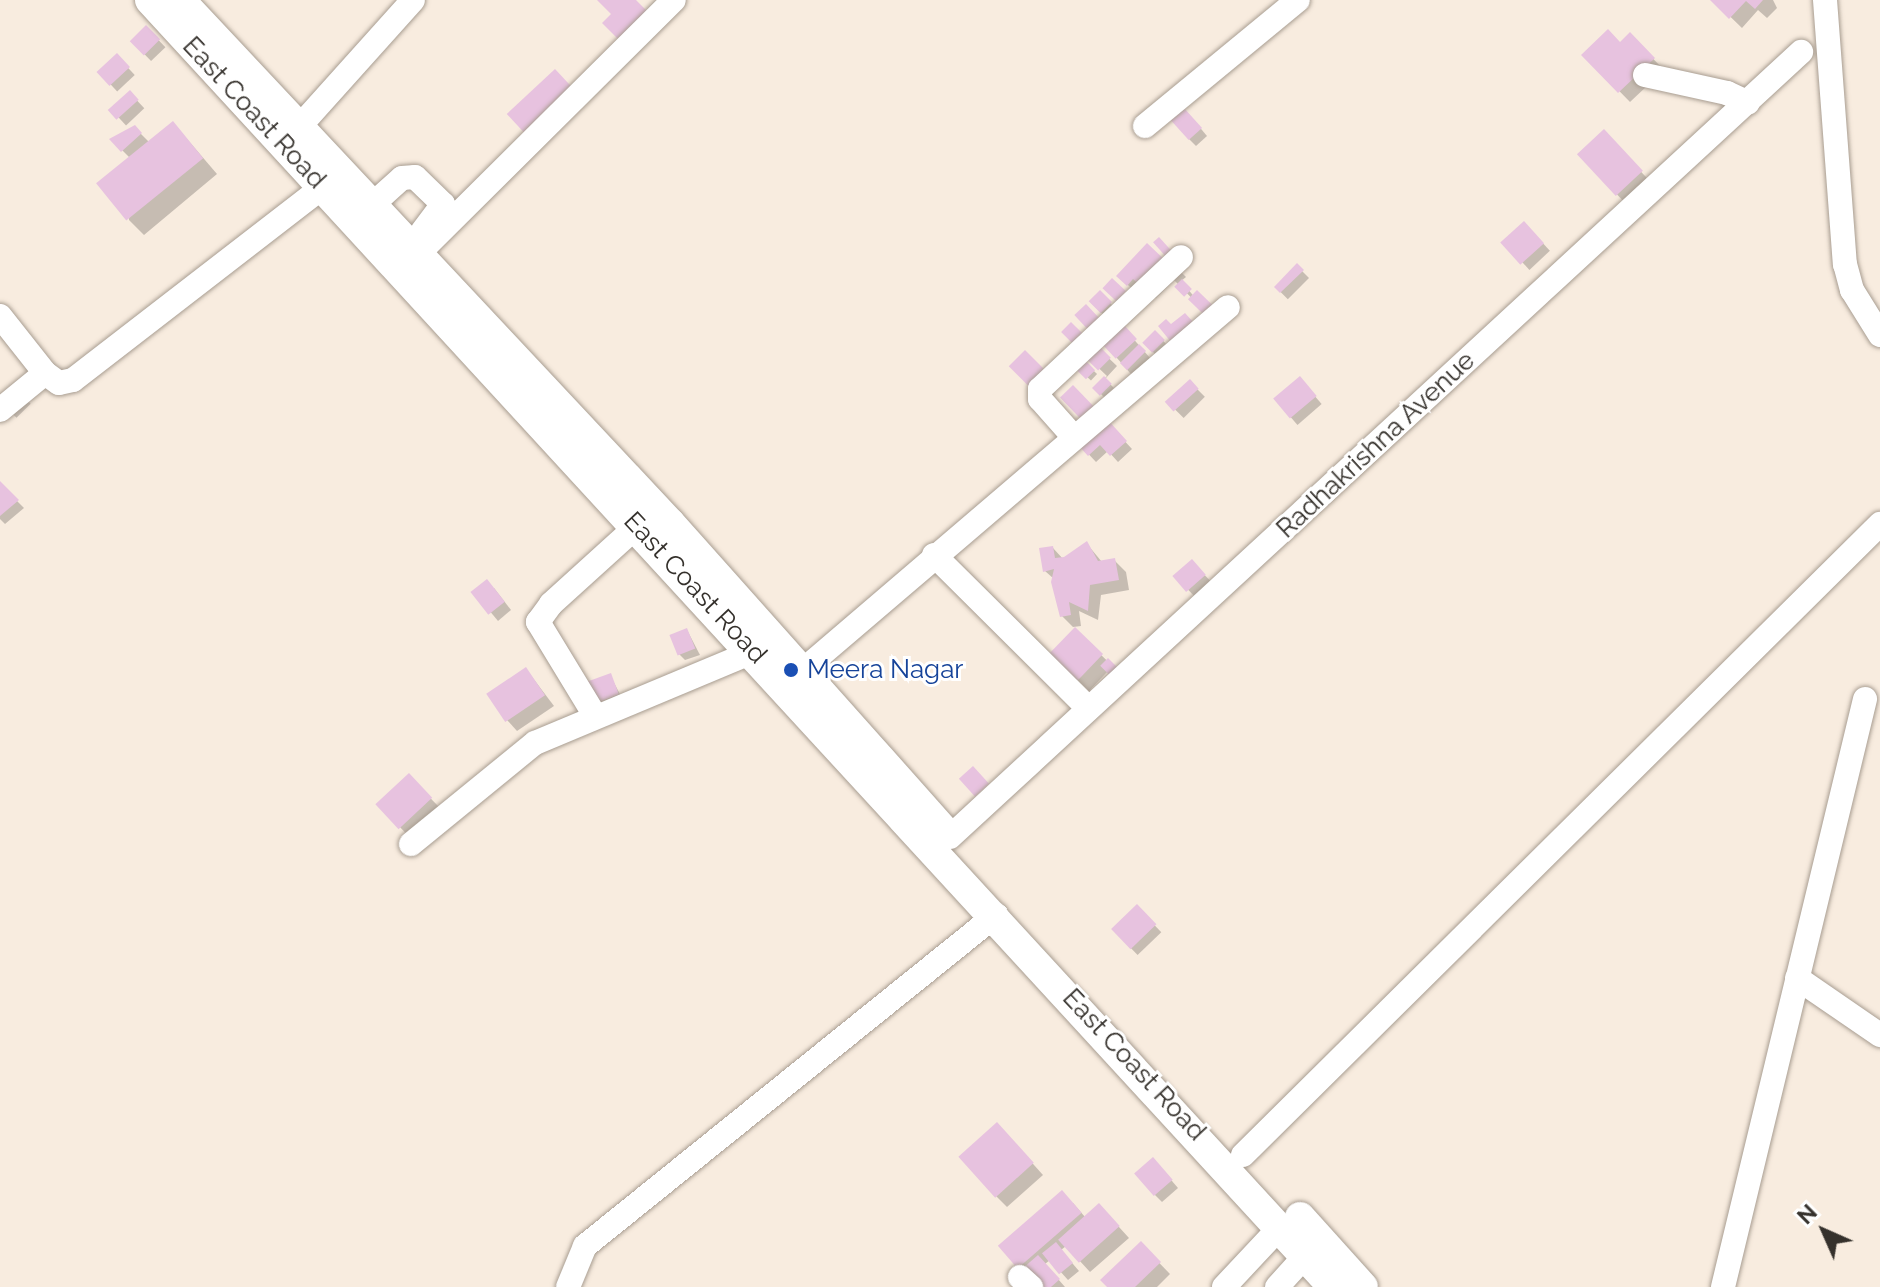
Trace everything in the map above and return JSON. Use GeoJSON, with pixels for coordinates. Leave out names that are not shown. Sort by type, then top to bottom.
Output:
{"type":"FeatureCollection","features":[{"type":"Feature","properties":{"kind":"main road","name":"East Coast Road"},"geometry":{"type":"LineString","coordinates":[[150,0],[333,180],[638,525],[1281,1226],[1333,1287]]}},
{"type":"Feature","properties":{"kind":"main road","name":"East Coast Road"},"geometry":{"type":"LineString","coordinates":[[180,0],[300,126],[333,180],[373,204],[414,248],[1363,1287]]}},
{"type":"Feature","properties":{"kind":"street"},"geometry":{"type":"LineString","coordinates":[[300,126],[413,0]]}},
{"type":"Feature","properties":{"kind":"street"},"geometry":{"type":"LineString","coordinates":[[414,248],[674,0]]}},
{"type":"Feature","properties":{"kind":"street"},"geometry":{"type":"LineString","coordinates":[[1145,126],[1298,0]]}},
{"type":"Feature","properties":{"kind":"street"},"geometry":{"type":"LineString","coordinates":[[1825,0],[1845,264],[1863,313],[1880,335]]}},
{"type":"Feature","properties":{"kind":"street","name":"Radhakrishna Avenue"},"geometry":{"type":"LineString","coordinates":[[950,837],[1801,52]]}},
{"type":"Feature","properties":{"kind":"street"},"geometry":{"type":"LineString","coordinates":[[1645,75],[1727,93],[1748,103]]}},
{"type":"Feature","properties":{"kind":"street"},"geometry":{"type":"LineString","coordinates":[[373,204],[409,176],[431,190],[443,207],[414,248]]}},
{"type":"Feature","properties":{"kind":"street"},"geometry":{"type":"LineString","coordinates":[[0,316],[45,373],[59,383],[73,380],[333,180]]}},
{"type":"Feature","properties":{"kind":"street"},"geometry":{"type":"LineString","coordinates":[[1072,435],[1040,399],[1040,389],[1181,257]]}},
{"type":"Feature","properties":{"kind":"street"},"geometry":{"type":"LineString","coordinates":[[802,671],[1072,435],[1228,307]]}},
{"type":"Feature","properties":{"kind":"street"},"geometry":{"type":"LineString","coordinates":[[0,410],[45,373]]}},
{"type":"Feature","properties":{"kind":"street"},"geometry":{"type":"LineString","coordinates":[[1243,1155],[1880,524]]}},
{"type":"Feature","properties":{"kind":"street"},"geometry":{"type":"LineString","coordinates":[[594,714],[538,622],[638,525]]}},
{"type":"Feature","properties":{"kind":"street"},"geometry":{"type":"LineString","coordinates":[[934,555],[1089,709]]}},
{"type":"Feature","properties":{"kind":"street"},"geometry":{"type":"LineString","coordinates":[[411,844],[535,743],[594,714],[753,652]]}},
{"type":"Feature","properties":{"kind":"street"},"geometry":{"type":"LineString","coordinates":[[1723,1287],[1865,699]]}},
{"type":"Feature","properties":{"kind":"street"},"geometry":{"type":"LineString","coordinates":[[568,1287],[585,1246],[996,915]]}},
{"type":"Feature","properties":{"kind":"street"},"geometry":{"type":"LineString","coordinates":[[1797,978],[1880,1035]]}},
{"type":"Feature","properties":{"kind":"street"},"geometry":{"type":"LineString","coordinates":[[1224,1287],[1281,1226]]}},
{"type":"Feature","properties":{"kind":"street"},"geometry":{"type":"LineString","coordinates":[[1277,1287],[1306,1255]]}},
{"type":"Feature","properties":{"kind":"building"},"geometry":{"type":"Polygon","coordinates":[[[597,0],[636,0],[649,13],[620,41],[602,23],[611,14],[597,0]]]}},
{"type":"Feature","properties":{"kind":"building"},"geometry":{"type":"Polygon","coordinates":[[[1710,0],[1763,0],[1755,9],[1746,1],[1729,19],[1710,0]]]}},
{"type":"Feature","properties":{"kind":"building"},"geometry":{"type":"Polygon","coordinates":[[[146,25],[160,39],[144,55],[130,41],[146,25]]]}},
{"type":"Feature","properties":{"kind":"building"},"geometry":{"type":"Polygon","coordinates":[[[1608,29],[1620,42],[1630,32],[1655,58],[1618,93],[1581,55],[1608,29]]]}},
{"type":"Feature","properties":{"kind":"building"},"geometry":{"type":"Polygon","coordinates":[[[117,53],[130,67],[109,86],[97,72],[117,53]]]}},
{"type":"Feature","properties":{"kind":"building"},"geometry":{"type":"Polygon","coordinates":[[[555,69],[572,87],[524,132],[507,114],[555,69]]]}},
{"type":"Feature","properties":{"kind":"building"},"geometry":{"type":"Polygon","coordinates":[[[130,90],[139,100],[116,120],[108,110],[130,90]]]}},
{"type":"Feature","properties":{"kind":"building"},"geometry":{"type":"Polygon","coordinates":[[[1184,108],[1202,128],[1189,140],[1171,120],[1184,108]]]}},
{"type":"Feature","properties":{"kind":"building"},"geometry":{"type":"Polygon","coordinates":[[[173,121],[203,158],[126,221],[96,183],[173,121]]]}},
{"type":"Feature","properties":{"kind":"building"},"geometry":{"type":"Polygon","coordinates":[[[135,125],[142,133],[121,152],[109,139],[135,125]]]}},
{"type":"Feature","properties":{"kind":"building"},"geometry":{"type":"Polygon","coordinates":[[[1604,129],[1643,171],[1616,196],[1577,154],[1604,129]]]}},
{"type":"Feature","properties":{"kind":"building"},"geometry":{"type":"Polygon","coordinates":[[[1524,221],[1544,243],[1520,265],[1500,242],[1524,221]]]}},
{"type":"Feature","properties":{"kind":"building"},"geometry":{"type":"Polygon","coordinates":[[[1159,237],[1178,258],[1172,263],[1153,242],[1159,237]]]}},
{"type":"Feature","properties":{"kind":"building"},"geometry":{"type":"Polygon","coordinates":[[[1147,243],[1168,263],[1144,289],[1133,279],[1127,286],[1116,276],[1147,243]]]}},
{"type":"Feature","properties":{"kind":"building"},"geometry":{"type":"Polygon","coordinates":[[[1297,263],[1304,270],[1280,293],[1274,287],[1297,263]]]}},
{"type":"Feature","properties":{"kind":"building"},"geometry":{"type":"Polygon","coordinates":[[[1112,278],[1126,291],[1116,301],[1102,288],[1112,278]]]}},
{"type":"Feature","properties":{"kind":"building"},"geometry":{"type":"Polygon","coordinates":[[[1182,279],[1192,289],[1184,297],[1174,287],[1182,279]]]}},
{"type":"Feature","properties":{"kind":"building"},"geometry":{"type":"Polygon","coordinates":[[[1100,290],[1112,302],[1101,313],[1089,301],[1100,290]]]}},
{"type":"Feature","properties":{"kind":"building"},"geometry":{"type":"Polygon","coordinates":[[[1197,290],[1218,310],[1209,319],[1188,299],[1197,290]]]}},
{"type":"Feature","properties":{"kind":"building"},"geometry":{"type":"Polygon","coordinates":[[[1086,304],[1104,323],[1092,334],[1074,315],[1086,304]]]}},
{"type":"Feature","properties":{"kind":"building"},"geometry":{"type":"Polygon","coordinates":[[[1185,313],[1194,323],[1171,342],[1158,326],[1166,319],[1171,324],[1185,313]]]}},
{"type":"Feature","properties":{"kind":"building"},"geometry":{"type":"Polygon","coordinates":[[[1071,322],[1086,337],[1076,347],[1061,332],[1071,322]]]}},
{"type":"Feature","properties":{"kind":"building"},"geometry":{"type":"Polygon","coordinates":[[[1124,325],[1137,339],[1116,359],[1103,345],[1124,325]]]}},
{"type":"Feature","properties":{"kind":"building"},"geometry":{"type":"Polygon","coordinates":[[[1155,330],[1165,340],[1152,353],[1142,343],[1155,330]]]}},
{"type":"Feature","properties":{"kind":"building"},"geometry":{"type":"Polygon","coordinates":[[[1096,343],[1111,358],[1098,371],[1083,356],[1096,343]]]}},
{"type":"Feature","properties":{"kind":"building"},"geometry":{"type":"Polygon","coordinates":[[[1139,344],[1146,351],[1127,370],[1120,363],[1139,344]]]}},
{"type":"Feature","properties":{"kind":"building"},"geometry":{"type":"Polygon","coordinates":[[[1025,350],[1046,371],[1030,387],[1009,366],[1025,350]]]}},
{"type":"Feature","properties":{"kind":"building"},"geometry":{"type":"Polygon","coordinates":[[[1081,356],[1095,370],[1086,379],[1072,365],[1081,356]]]}},
{"type":"Feature","properties":{"kind":"building"},"geometry":{"type":"Polygon","coordinates":[[[1104,376],[1112,384],[1100,396],[1092,388],[1104,376]]]}},
{"type":"Feature","properties":{"kind":"building"},"geometry":{"type":"Polygon","coordinates":[[[1300,376],[1317,396],[1290,418],[1273,398],[1300,376]]]}},
{"type":"Feature","properties":{"kind":"building"},"geometry":{"type":"Polygon","coordinates":[[[1190,379],[1199,389],[1173,411],[1165,402],[1190,379]]]}},
{"type":"Feature","properties":{"kind":"building"},"geometry":{"type":"Polygon","coordinates":[[[1073,385],[1095,408],[1082,421],[1060,398],[1073,385]]]}},
{"type":"Feature","properties":{"kind":"building"},"geometry":{"type":"Polygon","coordinates":[[[1107,419],[1127,441],[1110,456],[1100,445],[1088,456],[1079,446],[1107,419]]]}},
{"type":"Feature","properties":{"kind":"building"},"geometry":{"type":"Polygon","coordinates":[[[0,481],[19,500],[0,516],[0,481]]]}},
{"type":"Feature","properties":{"kind":"building"},"geometry":{"type":"Polygon","coordinates":[[[1087,541],[1098,561],[1115,558],[1119,580],[1090,585],[1088,611],[1069,602],[1071,615],[1060,617],[1051,582],[1054,569],[1043,572],[1039,548],[1053,546],[1055,558],[1064,557],[1087,541]]]}},
{"type":"Feature","properties":{"kind":"building"},"geometry":{"type":"Polygon","coordinates":[[[1192,559],[1206,575],[1186,592],[1172,576],[1192,559]]]}},
{"type":"Feature","properties":{"kind":"building"},"geometry":{"type":"Polygon","coordinates":[[[487,579],[505,602],[488,615],[470,592],[487,579]]]}},
{"type":"Feature","properties":{"kind":"building"},"geometry":{"type":"Polygon","coordinates":[[[1075,627],[1103,654],[1076,682],[1048,655],[1075,627]]]}},
{"type":"Feature","properties":{"kind":"building"},"geometry":{"type":"Polygon","coordinates":[[[687,628],[695,648],[678,656],[669,635],[687,628]]]}},
{"type":"Feature","properties":{"kind":"building"},"geometry":{"type":"Polygon","coordinates":[[[1108,658],[1121,671],[1113,679],[1100,666],[1108,658]]]}},
{"type":"Feature","properties":{"kind":"building"},"geometry":{"type":"Polygon","coordinates":[[[526,667],[545,695],[505,722],[486,694],[526,667]]]}},
{"type":"Feature","properties":{"kind":"building"},"geometry":{"type":"Polygon","coordinates":[[[611,673],[619,695],[595,703],[588,682],[611,673]]]}},
{"type":"Feature","properties":{"kind":"building"},"geometry":{"type":"Polygon","coordinates":[[[973,766],[989,784],[975,797],[959,779],[973,766]]]}},
{"type":"Feature","properties":{"kind":"building"},"geometry":{"type":"Polygon","coordinates":[[[409,773],[432,798],[399,829],[375,804],[409,773]]]}},
{"type":"Feature","properties":{"kind":"building"},"geometry":{"type":"Polygon","coordinates":[[[1137,904],[1156,924],[1131,949],[1111,929],[1137,904]]]}},
{"type":"Feature","properties":{"kind":"building"},"geometry":{"type":"Polygon","coordinates":[[[997,1122],[1034,1163],[995,1198],[958,1157],[997,1122]]]}},
{"type":"Feature","properties":{"kind":"building"},"geometry":{"type":"Polygon","coordinates":[[[1153,1157],[1173,1180],[1154,1196],[1134,1173],[1153,1157]]]}},
{"type":"Feature","properties":{"kind":"building"},"geometry":{"type":"Polygon","coordinates":[[[1062,1190],[1082,1213],[1018,1268],[998,1246],[1062,1190]]]}},
{"type":"Feature","properties":{"kind":"building"},"geometry":{"type":"Polygon","coordinates":[[[1099,1203],[1120,1226],[1079,1263],[1058,1240],[1099,1203]]]}},
{"type":"Feature","properties":{"kind":"building"},"geometry":{"type":"Polygon","coordinates":[[[1141,1241],[1161,1262],[1135,1287],[1107,1287],[1100,1280],[1141,1241]]]}},
{"type":"Feature","properties":{"kind":"building"},"geometry":{"type":"Polygon","coordinates":[[[1056,1242],[1073,1263],[1059,1274],[1042,1253],[1056,1242]]]}},
{"type":"Feature","properties":{"kind":"building"},"geometry":{"type":"Polygon","coordinates":[[[1038,1255],[1060,1279],[1051,1287],[1038,1287],[1022,1269],[1038,1255]]]}},
{"type":"Feature","properties":{"kind":"place","name":"Meera Nagar"},"geometry":{"type":"Point","coordinates":[791,670]}}]}
